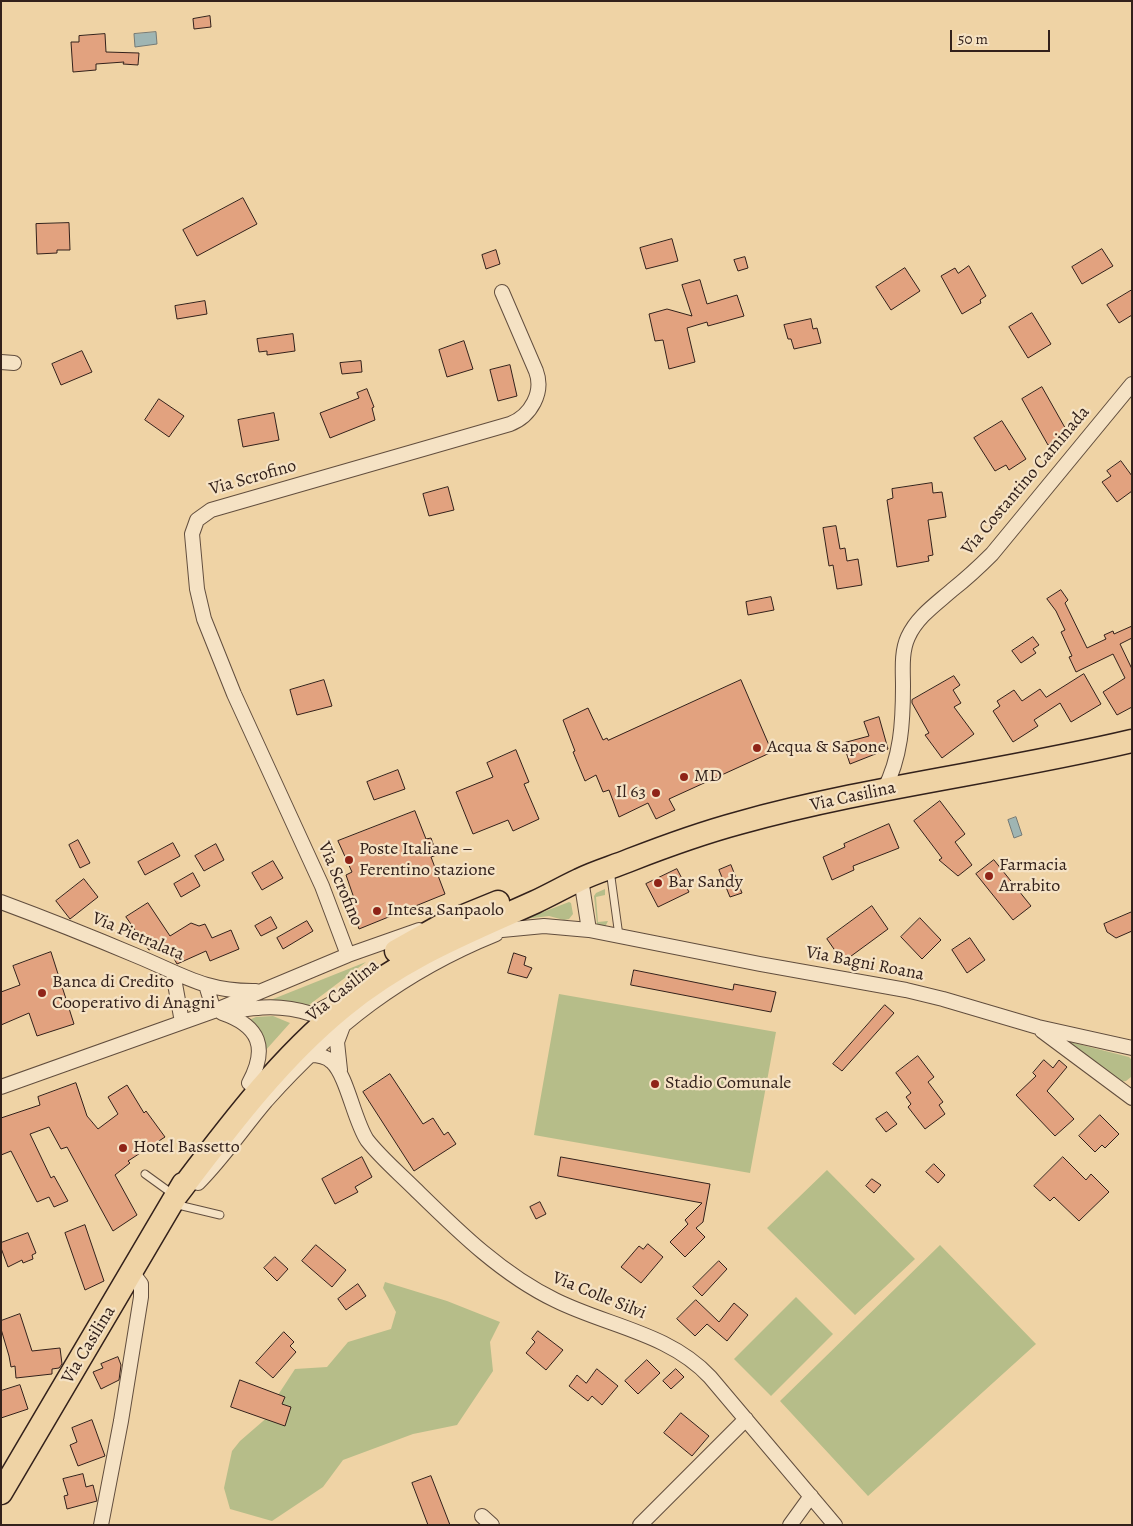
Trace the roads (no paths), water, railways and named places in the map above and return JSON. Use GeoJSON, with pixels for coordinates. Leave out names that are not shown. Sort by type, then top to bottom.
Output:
{"type":"FeatureCollection","features":[{"type":"Feature","properties":{"kind":"main road","name":"Via Casilina"},"geometry":{"type":"LineString","coordinates":[[1,1493],[214,1133],[249,1083],[312,1014],[337,992],[394,952],[547,896],[581,879],[676,843],[740,822],[884,790],[1051,760],[1132,741]]}},
{"type":"Feature","properties":{"kind":"main road","name":"Via Casilina"},"geometry":{"type":"LineString","coordinates":[[174,1200],[232,1122],[273,1074],[340,1010],[388,974],[418,956],[453,929]]}},
{"type":"Feature","properties":{"kind":"street","name":"Via Scrofino"},"geometry":{"type":"LineString","coordinates":[[348,955],[322,886],[209,635],[197,589],[193,530],[200,517],[211,510],[520,419],[534,402],[539,388],[539,381],[502,292]]}},
{"type":"Feature","properties":{"kind":"street","name":"Via Costantino Caminada"},"geometry":{"type":"LineString","coordinates":[[884,790],[893,769],[899,747],[903,716],[904,654],[910,632],[922,616],[992,554],[1132,384]]}},
{"type":"Feature","properties":{"kind":"street"},"geometry":{"type":"LineString","coordinates":[[581,879],[589,930]]}},
{"type":"Feature","properties":{"kind":"street","name":"Via Pietralata"},"geometry":{"type":"LineString","coordinates":[[1,902],[206,985],[240,991],[264,990]]}},
{"type":"Feature","properties":{"kind":"street","name":"Via Bagni Roana"},"geometry":{"type":"LineString","coordinates":[[506,930],[544,926],[589,930],[760,964],[906,990],[960,1003],[1038,1027],[1132,1048]]}},
{"type":"Feature","properties":{"kind":"street"},"geometry":{"type":"LineString","coordinates":[[1,1087],[182,1022],[217,1012],[348,955],[410,932],[453,929],[506,930]]}},
{"type":"Feature","properties":{"kind":"street"},"geometry":{"type":"LineString","coordinates":[[174,1200],[200,1181],[265,1103],[310,1055],[344,1023],[420,970],[461,949],[506,930]]}},
{"type":"Feature","properties":{"kind":"street"},"geometry":{"type":"LineString","coordinates":[[174,973],[182,1022]]}},
{"type":"Feature","properties":{"kind":"street"},"geometry":{"type":"LineString","coordinates":[[217,1012],[274,1006],[292,1008],[312,1014],[388,974]]}},
{"type":"Feature","properties":{"kind":"street"},"geometry":{"type":"LineString","coordinates":[[206,985],[217,1012],[244,1024],[252,1030],[257,1040],[259,1061],[249,1083]]}},
{"type":"Feature","properties":{"kind":"street"},"geometry":{"type":"LineString","coordinates":[[340,1074],[337,1042],[344,1023]]}},
{"type":"Feature","properties":{"kind":"street"},"geometry":{"type":"LineString","coordinates":[[1038,1027],[1132,1098]]}},
{"type":"Feature","properties":{"kind":"street"},"geometry":{"type":"LineString","coordinates":[[310,1055],[327,1058],[334,1064],[340,1074]]}},
{"type":"Feature","properties":{"kind":"street","name":"Via Colle Silvi"},"geometry":{"type":"LineString","coordinates":[[340,1074],[360,1128],[371,1145],[472,1243],[508,1271],[553,1300],[658,1340],[681,1352],[706,1372],[835,1525]]}},
{"type":"Feature","properties":{"kind":"street"},"geometry":{"type":"LineString","coordinates":[[101,1525],[121,1421],[141,1297],[141,1284],[132,1272]]}},
{"type":"Feature","properties":{"kind":"street"},"geometry":{"type":"LineString","coordinates":[[640,1525],[746,1418]]}},
{"type":"Feature","properties":{"kind":"street"},"geometry":{"type":"LineString","coordinates":[[790,1525],[811,1496]]}},
{"type":"Feature","properties":{"kind":"lane"},"geometry":{"type":"LineString","coordinates":[[610,868],[619,936]]}},
{"type":"Feature","properties":{"kind":"lane"},"geometry":{"type":"LineString","coordinates":[[145,1174],[174,1200],[220,1215]]}},
{"type":"Feature","properties":{"kind":"water"},"geometry":{"type":"Polygon","coordinates":[[[156,32],[157,44],[135,47],[134,34],[156,32]]]}},
{"type":"Feature","properties":{"kind":"water"},"geometry":{"type":"Polygon","coordinates":[[[1016,817],[1022,835],[1014,838],[1008,820],[1016,817]]]}},
{"type":"Feature","properties":{"kind":"place","name":"Acqua & Sapone"},"geometry":{"type":"Point","coordinates":[757,748]}},
{"type":"Feature","properties":{"kind":"place","name":"MD"},"geometry":{"type":"Point","coordinates":[684,777]}},
{"type":"Feature","properties":{"kind":"place","name":"Il 63"},"geometry":{"type":"Point","coordinates":[656,793]}},
{"type":"Feature","properties":{"kind":"place","name":"Poste Italiane – Ferentino stazione"},"geometry":{"type":"Point","coordinates":[349,860]}},
{"type":"Feature","properties":{"kind":"place","name":"Farmacia Arrabito"},"geometry":{"type":"Point","coordinates":[989,876]}},
{"type":"Feature","properties":{"kind":"place","name":"Bar Sandy"},"geometry":{"type":"Point","coordinates":[658,883]}},
{"type":"Feature","properties":{"kind":"place","name":"Intesa Sanpaolo"},"geometry":{"type":"Point","coordinates":[377,911]}},
{"type":"Feature","properties":{"kind":"place","name":"Banca di Credito Cooperativo di Anagni"},"geometry":{"type":"Point","coordinates":[42,993]}},
{"type":"Feature","properties":{"kind":"place","name":"Stadio Comunale"},"geometry":{"type":"Point","coordinates":[655,1084]}},
{"type":"Feature","properties":{"kind":"place","name":"Hotel Bassetto"},"geometry":{"type":"Point","coordinates":[123,1148]}}]}
